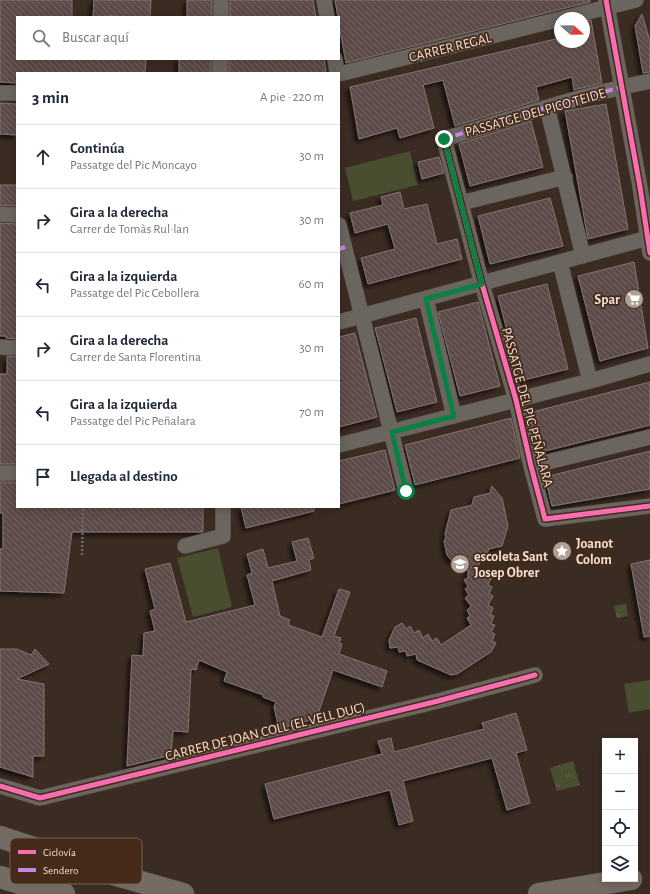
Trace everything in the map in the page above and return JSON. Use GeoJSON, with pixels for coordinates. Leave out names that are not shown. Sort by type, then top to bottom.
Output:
{"type":"FeatureCollection","features":[{"type":"Feature","properties":{"kind":"highway"},"geometry":{"type":"LineString","coordinates":[[0,837],[10,840]]}},
{"type":"Feature","properties":{"kind":"highway"},"geometry":{"type":"LineString","coordinates":[[638,878],[650,876]]}},
{"type":"Feature","properties":{"kind":"highway"},"geometry":{"type":"LineString","coordinates":[[0,877],[10,880]]}},
{"type":"Feature","properties":{"kind":"highway"},"geometry":{"type":"LineString","coordinates":[[142,882],[183,894]]}},
{"type":"Feature","properties":{"kind":"highway"},"geometry":{"type":"LineString","coordinates":[[539,894],[613,882]]}},
{"type":"Feature","properties":{"kind":"highway"},"geometry":{"type":"LineString","coordinates":[[23,884],[64,894]]}},
{"type":"Feature","properties":{"kind":"street"},"geometry":{"type":"LineString","coordinates":[[221,0],[221,16]]}},
{"type":"Feature","properties":{"kind":"street"},"geometry":{"type":"LineString","coordinates":[[324,0],[327,16]]}},
{"type":"Feature","properties":{"kind":"street"},"geometry":{"type":"LineString","coordinates":[[582,12],[607,4],[636,0]]}},
{"type":"Feature","properties":{"kind":"street"},"geometry":{"type":"LineString","coordinates":[[607,4],[622,87],[644,169],[650,253]]}},
{"type":"Feature","properties":{"kind":"street","name":"CARRER REGAL"},"geometry":{"type":"LineString","coordinates":[[340,74],[554,20]]}},
{"type":"Feature","properties":{"kind":"street"},"geometry":{"type":"LineString","coordinates":[[220,60],[220,72]]}},
{"type":"Feature","properties":{"kind":"street"},"geometry":{"type":"LineString","coordinates":[[335,60],[338,72]]}},
{"type":"Feature","properties":{"kind":"street","name":"PASSATGE DEL PICO TEIDE"},"geometry":{"type":"LineString","coordinates":[[444,139],[547,107],[650,81]]}},
{"type":"Feature","properties":{"kind":"street"},"geometry":{"type":"LineString","coordinates":[[0,93],[16,94]]}},
{"type":"Feature","properties":{"kind":"street"},"geometry":{"type":"LineString","coordinates":[[547,107],[584,256]]}},
{"type":"Feature","properties":{"kind":"street","name":"PASSATGE DEL PIC PEÑALARA"},"geometry":{"type":"LineString","coordinates":[[444,139],[482,284],[516,400],[545,519],[650,506]]}},
{"type":"Feature","properties":{"kind":"street"},"geometry":{"type":"LineString","coordinates":[[461,203],[565,177]]}},
{"type":"Feature","properties":{"kind":"street"},"geometry":{"type":"LineString","coordinates":[[0,214],[16,214]]}},
{"type":"Feature","properties":{"kind":"street"},"geometry":{"type":"LineString","coordinates":[[340,233],[342,248],[362,316],[406,491]]}},
{"type":"Feature","properties":{"kind":"street"},"geometry":{"type":"LineString","coordinates":[[340,322],[648,238]]}},
{"type":"Feature","properties":{"kind":"street"},"geometry":{"type":"LineString","coordinates":[[560,262],[590,381]]}},
{"type":"Feature","properties":{"kind":"street"},"geometry":{"type":"LineString","coordinates":[[426,299],[454,416]]}},
{"type":"Feature","properties":{"kind":"street"},"geometry":{"type":"LineString","coordinates":[[0,348],[16,348]]}},
{"type":"Feature","properties":{"kind":"street"},"geometry":{"type":"LineString","coordinates":[[340,445],[590,381],[650,364]]}},
{"type":"Feature","properties":{"kind":"street"},"geometry":{"type":"LineString","coordinates":[[531,466],[650,437]]}},
{"type":"Feature","properties":{"kind":"street"},"geometry":{"type":"LineString","coordinates":[[0,473],[16,473]]}},
{"type":"Feature","properties":{"kind":"street"},"geometry":{"type":"LineString","coordinates":[[185,546],[223,536],[223,508]]}},
{"type":"Feature","properties":{"kind":"street","name":"CARRER DE JOAN COLL (EL VELL DUC)"},"geometry":{"type":"LineString","coordinates":[[0,786],[40,798],[438,701],[535,675]]}},
{"type":"Feature","properties":{"kind":"path"},"geometry":{"type":"LineString","coordinates":[[82,555],[83,508]]}},
{"type":"Feature","properties":{"kind":"green space"},"geometry":{"type":"Polygon","coordinates":[[[410,151],[418,185],[353,201],[345,168],[410,151]]]}},
{"type":"Feature","properties":{"kind":"green space"},"geometry":{"type":"Polygon","coordinates":[[[218,548],[232,607],[193,617],[177,558],[218,548]]]}},
{"type":"Feature","properties":{"kind":"green space"},"geometry":{"type":"Polygon","coordinates":[[[626,604],[628,616],[617,618],[614,606],[626,604]]]}},
{"type":"Feature","properties":{"kind":"green space"},"geometry":{"type":"Polygon","coordinates":[[[650,680],[650,709],[629,713],[624,684],[650,680]]]}},
{"type":"Feature","properties":{"kind":"green space"},"geometry":{"type":"Polygon","coordinates":[[[573,761],[580,785],[557,791],[550,768],[573,761]]]}},
{"type":"Feature","properties":{"kind":"building"},"geometry":{"type":"Polygon","coordinates":[[[0,0],[72,0],[72,16],[16,16],[16,60],[146,60],[145,72],[16,72],[16,83],[0,82],[0,0]]]}},
{"type":"Feature","properties":{"kind":"building"},"geometry":{"type":"Polygon","coordinates":[[[94,0],[151,0],[150,16],[93,16],[94,0]]]}},
{"type":"Feature","properties":{"kind":"building"},"geometry":{"type":"Polygon","coordinates":[[[187,0],[212,0],[212,16],[187,16],[187,0]]]}},
{"type":"Feature","properties":{"kind":"building"},"geometry":{"type":"Polygon","coordinates":[[[230,0],[313,0],[316,16],[230,16],[230,0]]]}},
{"type":"Feature","properties":{"kind":"building"},"geometry":{"type":"Polygon","coordinates":[[[335,0],[590,0],[590,2],[346,63],[340,30],[340,16],[338,16],[335,0]]]}},
{"type":"Feature","properties":{"kind":"building"},"geometry":{"type":"Polygon","coordinates":[[[642,14],[650,41],[650,72],[643,73],[635,26],[642,14]]]}},
{"type":"Feature","properties":{"kind":"building"},"geometry":{"type":"Polygon","coordinates":[[[590,20],[602,83],[574,90],[572,77],[536,87],[539,100],[455,126],[443,80],[423,85],[434,128],[400,138],[397,128],[359,139],[350,87],[554,39],[554,48],[590,48],[590,20]]]}},
{"type":"Feature","properties":{"kind":"building"},"geometry":{"type":"Polygon","coordinates":[[[179,60],[211,60],[211,72],[179,72],[179,60]]]}},
{"type":"Feature","properties":{"kind":"building"},"geometry":{"type":"Polygon","coordinates":[[[229,60],[324,60],[326,72],[229,72],[229,60]]]}},
{"type":"Feature","properties":{"kind":"building"},"geometry":{"type":"Polygon","coordinates":[[[0,103],[16,104],[16,135],[0,134],[0,103]]]}},
{"type":"Feature","properties":{"kind":"building"},"geometry":{"type":"Polygon","coordinates":[[[606,104],[628,229],[588,239],[565,111],[606,104]]]}},
{"type":"Feature","properties":{"kind":"building"},"geometry":{"type":"Polygon","coordinates":[[[531,121],[543,167],[470,186],[459,144],[531,121]]]}},
{"type":"Feature","properties":{"kind":"building"},"geometry":{"type":"Polygon","coordinates":[[[439,157],[444,173],[422,179],[418,162],[439,157]]]}},
{"type":"Feature","properties":{"kind":"building"},"geometry":{"type":"Polygon","coordinates":[[[0,185],[16,185],[16,206],[0,205],[0,185]]]}},
{"type":"Feature","properties":{"kind":"building"},"geometry":{"type":"Polygon","coordinates":[[[400,192],[404,209],[427,204],[437,244],[457,239],[462,259],[368,284],[361,258],[395,249],[388,224],[355,233],[350,213],[383,205],[381,197],[400,192]]]}},
{"type":"Feature","properties":{"kind":"building"},"geometry":{"type":"Polygon","coordinates":[[[550,198],[563,246],[490,264],[478,216],[550,198]]]}},
{"type":"Feature","properties":{"kind":"building"},"geometry":{"type":"Polygon","coordinates":[[[0,223],[16,224],[16,339],[0,336],[0,223]]]}},
{"type":"Feature","properties":{"kind":"building"},"geometry":{"type":"Polygon","coordinates":[[[634,262],[648,348],[600,361],[578,276],[634,262]]]}},
{"type":"Feature","properties":{"kind":"building"},"geometry":{"type":"Polygon","coordinates":[[[547,284],[568,369],[520,381],[498,296],[547,284]]]}},
{"type":"Feature","properties":{"kind":"building"},"geometry":{"type":"Polygon","coordinates":[[[478,302],[500,386],[460,396],[438,312],[478,302]]]}},
{"type":"Feature","properties":{"kind":"building"},"geometry":{"type":"Polygon","coordinates":[[[416,318],[437,402],[397,412],[375,328],[416,318]]]}},
{"type":"Feature","properties":{"kind":"building"},"geometry":{"type":"Polygon","coordinates":[[[355,333],[377,417],[340,427],[340,337],[355,333]]]}},
{"type":"Feature","properties":{"kind":"building"},"geometry":{"type":"Polygon","coordinates":[[[7,356],[16,357],[16,464],[0,464],[0,374],[7,374],[7,356]]]}},
{"type":"Feature","properties":{"kind":"building"},"geometry":{"type":"Polygon","coordinates":[[[650,382],[650,425],[537,453],[528,413],[650,382]]]}},
{"type":"Feature","properties":{"kind":"building"},"geometry":{"type":"Polygon","coordinates":[[[511,418],[520,458],[415,485],[405,445],[511,418]]]}},
{"type":"Feature","properties":{"kind":"building"},"geometry":{"type":"Polygon","coordinates":[[[385,450],[395,490],[340,504],[340,461],[385,450]]]}},
{"type":"Feature","properties":{"kind":"building"},"geometry":{"type":"Polygon","coordinates":[[[650,451],[650,489],[552,506],[545,477],[650,451]]]}},
{"type":"Feature","properties":{"kind":"building"},"geometry":{"type":"Polygon","coordinates":[[[0,482],[16,482],[16,508],[203,508],[203,532],[72,532],[64,593],[0,591],[0,549],[3,549],[3,513],[0,513],[0,482]]]}},
{"type":"Feature","properties":{"kind":"building"},"geometry":{"type":"Polygon","coordinates":[[[492,486],[502,498],[508,526],[502,546],[489,549],[487,553],[482,554],[476,575],[487,574],[488,577],[491,578],[488,585],[492,587],[489,594],[493,596],[488,605],[493,608],[490,615],[494,616],[491,624],[495,625],[491,632],[495,634],[492,641],[496,643],[491,652],[457,674],[451,675],[417,660],[416,654],[407,656],[406,651],[399,652],[398,647],[390,648],[389,640],[395,627],[402,623],[406,629],[410,626],[414,633],[419,630],[423,638],[428,634],[432,641],[437,638],[441,645],[471,625],[467,618],[470,616],[467,610],[471,606],[465,598],[469,595],[465,589],[468,586],[464,580],[468,578],[468,558],[453,562],[447,555],[444,541],[446,537],[445,534],[451,510],[472,505],[474,497],[490,493],[492,486]]]}},
{"type":"Feature","properties":{"kind":"building"},"geometry":{"type":"Polygon","coordinates":[[[241,508],[314,508],[314,511],[246,528],[241,508]]]}},
{"type":"Feature","properties":{"kind":"building"},"geometry":{"type":"Polygon","coordinates":[[[308,538],[314,558],[309,560],[311,570],[272,581],[280,616],[290,620],[288,625],[322,637],[339,589],[350,592],[334,636],[341,638],[339,643],[342,644],[339,654],[387,671],[382,687],[333,670],[318,718],[279,729],[274,707],[276,702],[263,697],[263,695],[224,681],[227,672],[199,660],[196,670],[191,669],[188,732],[173,731],[171,755],[127,766],[132,655],[143,656],[144,633],[155,631],[150,611],[155,609],[145,569],[170,563],[186,622],[255,605],[247,575],[252,573],[247,554],[263,549],[268,568],[297,561],[292,542],[308,538]]]}},
{"type":"Feature","properties":{"kind":"building"},"geometry":{"type":"Polygon","coordinates":[[[650,560],[650,636],[644,637],[631,564],[650,560]]]}},
{"type":"Feature","properties":{"kind":"building"},"geometry":{"type":"Polygon","coordinates":[[[0,649],[17,649],[31,655],[35,649],[49,664],[17,679],[44,684],[44,756],[33,756],[33,777],[0,767],[0,649]]]}},
{"type":"Feature","properties":{"kind":"building"},"geometry":{"type":"Polygon","coordinates":[[[516,713],[527,750],[516,753],[530,803],[507,810],[492,758],[403,781],[413,821],[399,825],[390,790],[274,819],[265,784],[382,754],[378,741],[391,738],[394,752],[484,729],[482,723],[516,713]]]}},
{"type":"Feature","properties":{"kind":"marked path"},"geometry":{"type":"LineString","coordinates":[[444,139],[547,107],[622,87]]}},
{"type":"Feature","properties":{"kind":"marked path"},"geometry":{"type":"LineString","coordinates":[[340,249],[345,247]]}},
{"type":"Feature","properties":{"kind":"cycle path"},"geometry":{"type":"LineString","coordinates":[[606,0],[640,187],[650,253]]}},
{"type":"Feature","properties":{"kind":"cycle path"},"geometry":{"type":"LineString","coordinates":[[444,139],[482,284],[516,400],[545,519],[650,506]]}},
{"type":"Feature","properties":{"kind":"cycle path"},"geometry":{"type":"LineString","coordinates":[[0,786],[40,798],[438,701],[535,675]]}},
{"type":"Feature","properties":{"kind":"place","name":"Spar"},"geometry":{"type":"Point","coordinates":[634,299]}},
{"type":"Feature","properties":{"kind":"place","name":"Joanot Colom"},"geometry":{"type":"Point","coordinates":[562,551]}},
{"type":"Feature","properties":{"kind":"place","name":"escoleta Sant Josep Obrer"},"geometry":{"type":"Point","coordinates":[460,564]}},
{"type":"Feature","properties":{"kind":"route"},"geometry":{"type":"LineString","coordinates":[[406,491],[392,432],[454,416],[426,299],[482,284],[444,139]]}}]}
